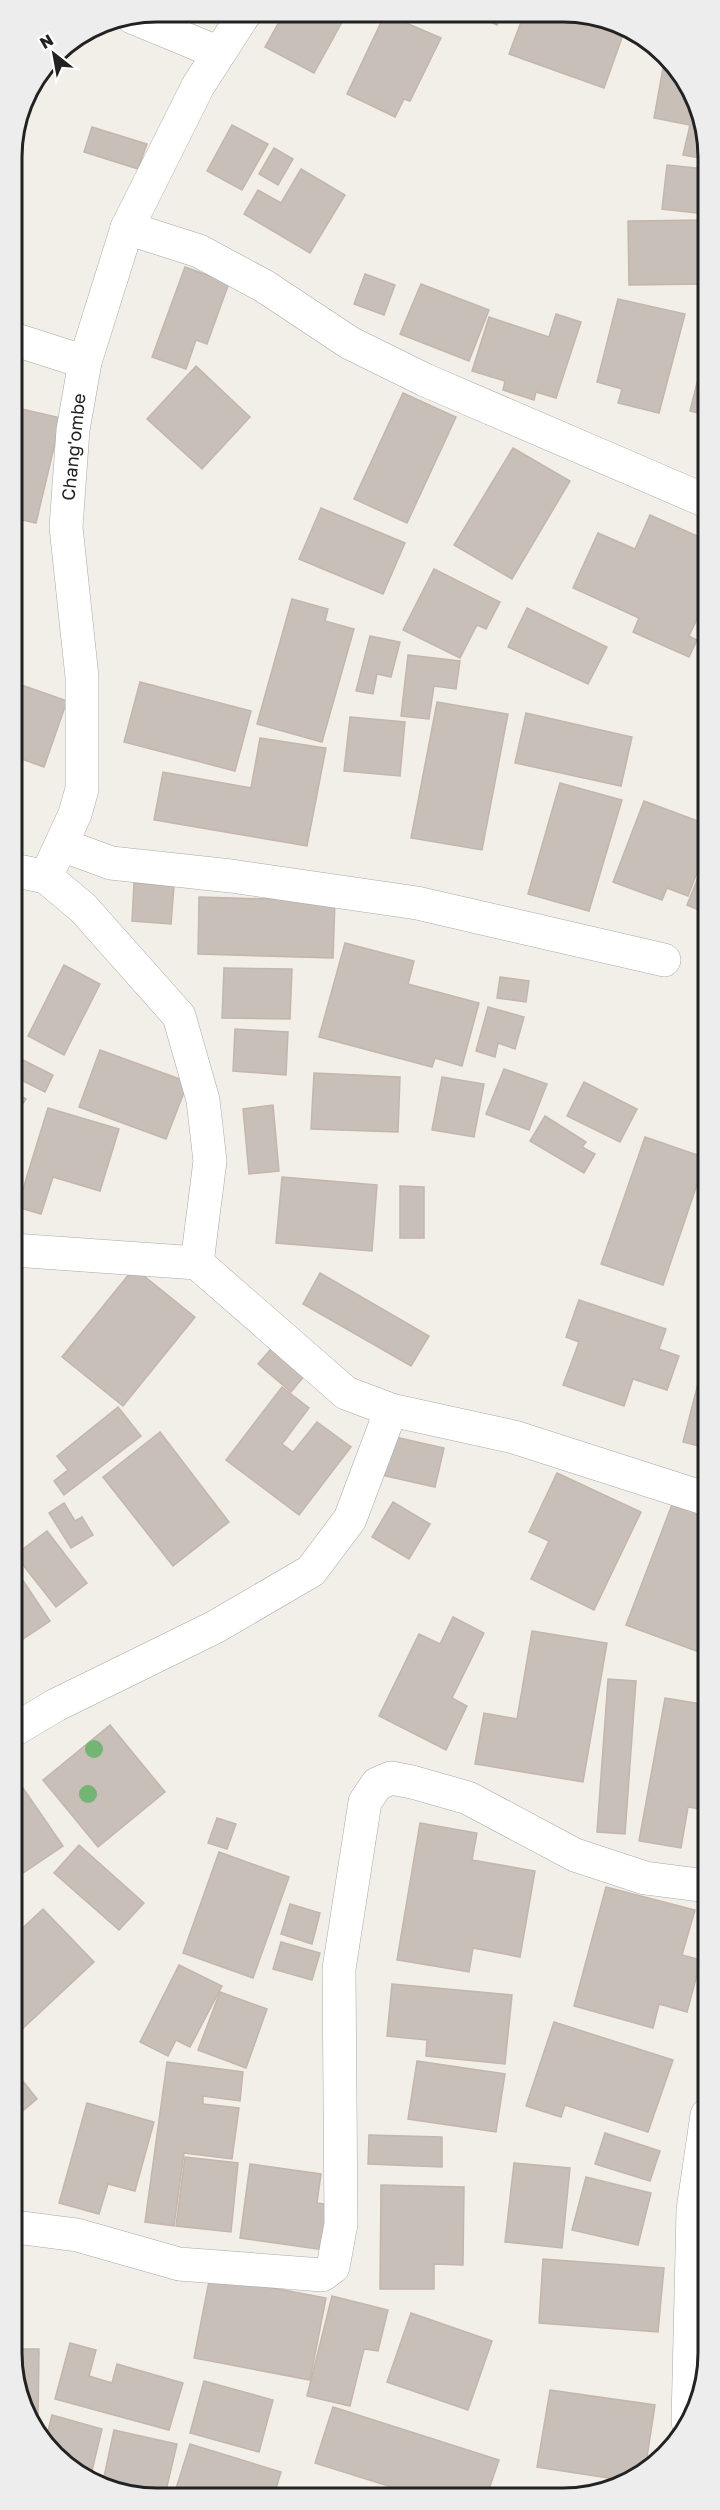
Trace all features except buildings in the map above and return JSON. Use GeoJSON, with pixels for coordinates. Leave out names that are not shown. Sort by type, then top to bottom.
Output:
{"type":"FeatureCollection","features":[{"type":"Feature","properties":{"kind":"street","name":"Chang'ombe"},"geometry":{"type":"LineString","coordinates":[[46,877],[75,814],[82,789],[82,677],[66,527],[73,430],[85,362],[127,228],[198,86],[239,22]]}},
{"type":"Feature","properties":{"kind":"street"},"geometry":{"type":"LineString","coordinates":[[147,23],[219,53]]}},
{"type":"Feature","properties":{"kind":"street"},"geometry":{"type":"LineString","coordinates":[[127,228],[199,251],[264,285],[350,343],[425,380],[698,497]]}},
{"type":"Feature","properties":{"kind":"street"},"geometry":{"type":"LineString","coordinates":[[23,342],[85,362]]}},
{"type":"Feature","properties":{"kind":"street"},"geometry":{"type":"LineString","coordinates":[[62,845],[111,863],[231,876],[417,903],[664,960]]}},
{"type":"Feature","properties":{"kind":"street"},"geometry":{"type":"LineString","coordinates":[[23,872],[46,877],[83,908],[179,1017],[203,1100],[210,1161],[197,1263]]}},
{"type":"Feature","properties":{"kind":"street"},"geometry":{"type":"LineString","coordinates":[[22,1251],[197,1263],[346,1392],[391,1410],[514,1437],[697,1496]]}},
{"type":"Feature","properties":{"kind":"street"},"geometry":{"type":"LineString","coordinates":[[22,1725],[56,1705],[215,1627],[311,1571],[350,1519],[391,1410]]}},
{"type":"Feature","properties":{"kind":"street"},"geometry":{"type":"LineString","coordinates":[[22,2228],[77,2235],[179,2264],[322,2275],[333,2267],[341,2224],[339,1969],[364,1802],[378,1784],[391,1778],[468,1798],[575,1855],[645,1878],[697,1885]]}},
{"type":"Feature","properties":{"kind":"street"},"geometry":{"type":"LineString","coordinates":[[689,2400],[693,2210],[697,2182]]}}]}
